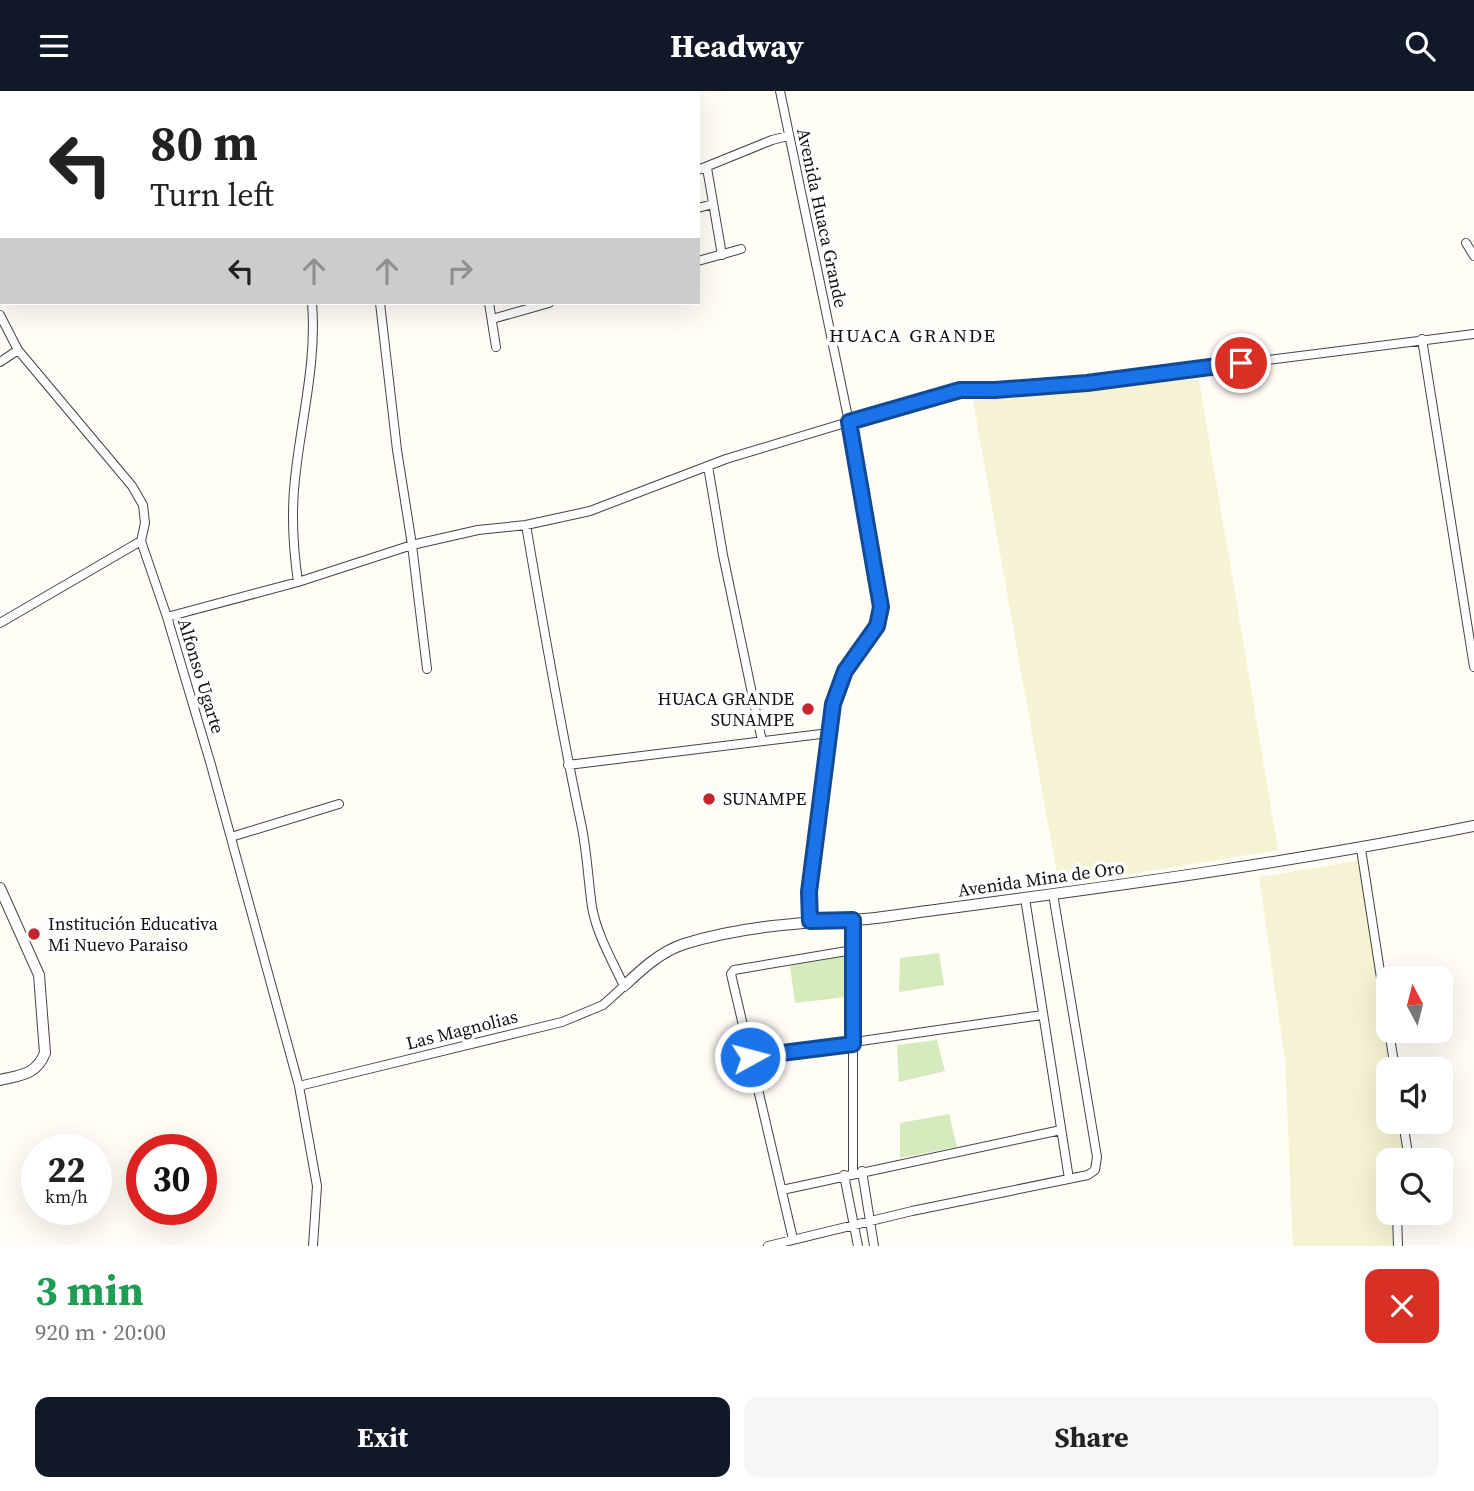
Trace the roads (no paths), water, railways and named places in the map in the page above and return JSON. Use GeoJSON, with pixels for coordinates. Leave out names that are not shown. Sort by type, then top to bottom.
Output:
{"type":"FeatureCollection","features":[{"type":"Feature","properties":{"kind":"street","name":"Avenida Huaca Grande"},"geometry":{"type":"LineString","coordinates":[[780,91],[849,422],[881,607],[877,626],[845,671],[833,704],[809,892],[810,921]]}},
{"type":"Feature","properties":{"kind":"street"},"geometry":{"type":"LineString","coordinates":[[722,255],[713,204],[703,169],[788,136]]}},
{"type":"Feature","properties":{"kind":"street"},"geometry":{"type":"LineString","coordinates":[[700,207],[713,204]]}},
{"type":"Feature","properties":{"kind":"street"},"geometry":{"type":"LineString","coordinates":[[1465,243],[1474,256]]}},
{"type":"Feature","properties":{"kind":"street"},"geometry":{"type":"LineString","coordinates":[[700,260],[741,249]]}},
{"type":"Feature","properties":{"kind":"street"},"geometry":{"type":"LineString","coordinates":[[298,582],[292,535],[294,481],[313,344],[312,305]]}},
{"type":"Feature","properties":{"kind":"street"},"geometry":{"type":"LineString","coordinates":[[380,305],[427,670]]}},
{"type":"Feature","properties":{"kind":"street"},"geometry":{"type":"LineString","coordinates":[[489,305],[496,347]]}},
{"type":"Feature","properties":{"kind":"street"},"geometry":{"type":"LineString","coordinates":[[492,319],[542,305]]}},
{"type":"Feature","properties":{"kind":"street","name":"Alfonso Ugarte"},"geometry":{"type":"LineString","coordinates":[[0,315],[18,350],[132,486],[143,505],[145,523],[141,541],[212,765],[299,1086],[317,1187],[313,1246]]}},
{"type":"Feature","properties":{"kind":"street"},"geometry":{"type":"LineString","coordinates":[[167,617],[298,582],[412,545],[478,530],[526,525],[590,511],[708,466],[960,390],[1087,383],[1474,334]]}},
{"type":"Feature","properties":{"kind":"street"},"geometry":{"type":"LineString","coordinates":[[1422,339],[1474,667]]}},
{"type":"Feature","properties":{"kind":"street"},"geometry":{"type":"LineString","coordinates":[[0,362],[18,350]]}},
{"type":"Feature","properties":{"kind":"street"},"geometry":{"type":"LineString","coordinates":[[708,466],[723,555],[762,741]]}},
{"type":"Feature","properties":{"kind":"street"},"geometry":{"type":"LineString","coordinates":[[526,525],[590,876],[592,908],[600,935],[624,986]]}},
{"type":"Feature","properties":{"kind":"street"},"geometry":{"type":"LineString","coordinates":[[0,623],[141,541]]}},
{"type":"Feature","properties":{"kind":"street"},"geometry":{"type":"LineString","coordinates":[[568,765],[829,733]]}},
{"type":"Feature","properties":{"kind":"street"},"geometry":{"type":"LineString","coordinates":[[231,837],[339,804]]}},
{"type":"Feature","properties":{"kind":"street","name":"Avenida Mina de Oro"},"geometry":{"type":"LineString","coordinates":[[624,986],[651,961],[681,945],[715,935],[810,921],[853,920],[1053,894],[1362,849],[1474,826]]}},
{"type":"Feature","properties":{"kind":"street"},"geometry":{"type":"LineString","coordinates":[[1362,849],[1379,966]]}},
{"type":"Feature","properties":{"kind":"street"},"geometry":{"type":"LineString","coordinates":[[0,888],[39,975],[45,1053],[40,1065],[30,1072],[0,1080]]}},
{"type":"Feature","properties":{"kind":"street"},"geometry":{"type":"LineString","coordinates":[[768,1246],[871,1220],[1091,1173],[1098,1162],[1053,894]]}},
{"type":"Feature","properties":{"kind":"street"},"geometry":{"type":"LineString","coordinates":[[1025,898],[1069,1179]]}},
{"type":"Feature","properties":{"kind":"street"},"geometry":{"type":"LineString","coordinates":[[853,920],[853,1173],[858,1246]]}},
{"type":"Feature","properties":{"kind":"street"},"geometry":{"type":"LineString","coordinates":[[793,1239],[731,974],[734,970],[853,950]]}},
{"type":"Feature","properties":{"kind":"street","name":"Las Magnolias"},"geometry":{"type":"LineString","coordinates":[[299,1086],[562,1022],[603,1005],[624,986]]}},
{"type":"Feature","properties":{"kind":"street"},"geometry":{"type":"LineString","coordinates":[[750,1057],[1042,1015]]}},
{"type":"Feature","properties":{"kind":"street"},"geometry":{"type":"LineString","coordinates":[[782,1190],[1061,1130]]}},
{"type":"Feature","properties":{"kind":"street"},"geometry":{"type":"LineString","coordinates":[[853,1173],[871,1220],[874,1246]]}},
{"type":"Feature","properties":{"kind":"street"},"geometry":{"type":"LineString","coordinates":[[1397,1225],[1398,1246]]}},
{"type":"Feature","properties":{"kind":"place","name":"HUACA GRANDE SUNAMPE"},"geometry":{"type":"Point","coordinates":[808,709]}},
{"type":"Feature","properties":{"kind":"place","name":"SUNAMPE"},"geometry":{"type":"Point","coordinates":[709,799]}},
{"type":"Feature","properties":{"kind":"place","name":"Institución Educativa Mi Nuevo Paraiso"},"geometry":{"type":"Point","coordinates":[34,934]}},
{"type":"Feature","properties":{"kind":"district","name":"HUACA GRANDE"},"geometry":{"type":"Point","coordinates":[913,335]}}]}
